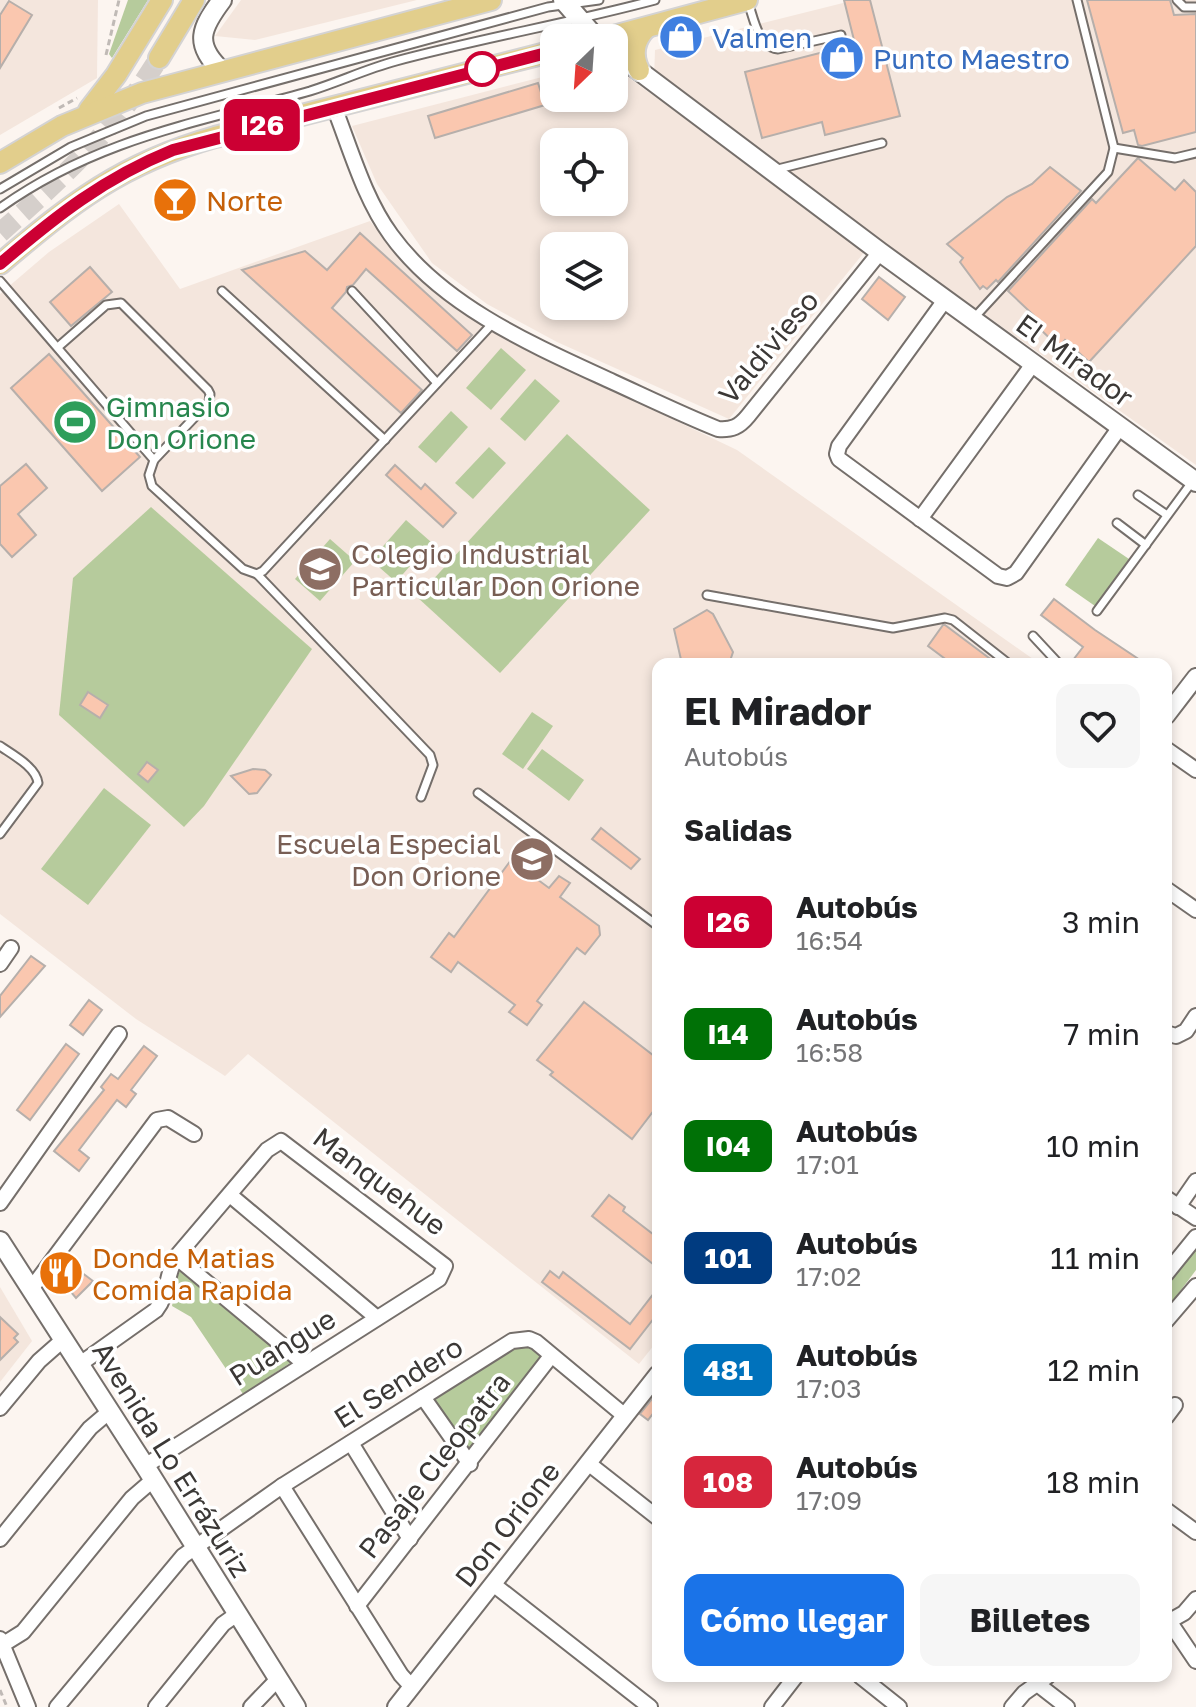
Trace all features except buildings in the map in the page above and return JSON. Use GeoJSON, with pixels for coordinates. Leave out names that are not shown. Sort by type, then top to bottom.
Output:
{"type":"FeatureCollection","features":[{"type":"Feature","properties":{"kind":"main road"},"geometry":{"type":"LineString","coordinates":[[85,115],[116,75],[162,0]]}},
{"type":"Feature","properties":{"kind":"main road"},"geometry":{"type":"LineString","coordinates":[[159,58],[194,0]]}},
{"type":"Feature","properties":{"kind":"main road"},"geometry":{"type":"LineString","coordinates":[[222,0],[204,26],[202,39],[205,50],[222,71]]}},
{"type":"Feature","properties":{"kind":"main road"},"geometry":{"type":"LineString","coordinates":[[0,163],[41,137],[85,115],[142,93],[491,0]]}},
{"type":"Feature","properties":{"kind":"main road"},"geometry":{"type":"LineString","coordinates":[[628,32],[740,1]]}},
{"type":"Feature","properties":{"kind":"main road"},"geometry":{"type":"LineString","coordinates":[[564,2],[582,24]]}},
{"type":"Feature","properties":{"kind":"main road"},"geometry":{"type":"LineString","coordinates":[[639,70],[634,48],[646,28]]}},
{"type":"Feature","properties":{"kind":"main road"},"geometry":{"type":"LineString","coordinates":[[0,264],[76,201],[134,166],[194,143],[540,55]]}},
{"type":"Feature","properties":{"kind":"main road","name":"El Mirador"},"geometry":{"type":"LineString","coordinates":[[628,62],[880,252],[1195,481]]}},
{"type":"Feature","properties":{"kind":"main road","name":"Avenida Lo Errázuriz"},"geometry":{"type":"LineString","coordinates":[[0,1241],[150,1472],[296,1707]]}},
{"type":"Feature","properties":{"kind":"street","name":"Valdivieso"},"geometry":{"type":"LineString","coordinates":[[334,107],[375,210],[411,259],[440,284],[494,321],[560,357],[718,429],[730,430],[740,425],[880,252]]}},
{"type":"Feature","properties":{"kind":"street"},"geometry":{"type":"LineString","coordinates":[[945,300],[839,446],[837,454],[839,459],[998,576],[1007,578],[1016,573],[1120,427]]}},
{"type":"Feature","properties":{"kind":"street"},"geometry":{"type":"LineString","coordinates":[[920,519],[1033,364]]}},
{"type":"Feature","properties":{"kind":"street"},"geometry":{"type":"LineString","coordinates":[[1172,708],[1196,677]]}},
{"type":"Feature","properties":{"kind":"street"},"geometry":{"type":"LineString","coordinates":[[1172,753],[1196,770]]}},
{"type":"Feature","properties":{"kind":"street"},"geometry":{"type":"LineString","coordinates":[[1172,893],[1196,910]]}},
{"type":"Feature","properties":{"kind":"street"},"geometry":{"type":"LineString","coordinates":[[0,964],[11,948]]}},
{"type":"Feature","properties":{"kind":"street"},"geometry":{"type":"LineString","coordinates":[[1172,1034],[1186,1031],[1196,1016]]}},
{"type":"Feature","properties":{"kind":"street"},"geometry":{"type":"LineString","coordinates":[[0,1203],[119,1034]]}},
{"type":"Feature","properties":{"kind":"street"},"geometry":{"type":"LineString","coordinates":[[31,1289],[157,1120],[168,1118],[194,1134]]}},
{"type":"Feature","properties":{"kind":"street","name":"Manquehue"},"geometry":{"type":"LineString","coordinates":[[230,1195],[275,1143],[287,1143],[438,1258],[445,1266],[444,1271]]}},
{"type":"Feature","properties":{"kind":"street"},"geometry":{"type":"LineString","coordinates":[[1196,1181],[1172,1202],[1196,1218]]}},
{"type":"Feature","properties":{"kind":"street"},"geometry":{"type":"LineString","coordinates":[[80,1364],[156,1310],[163,1302],[171,1265],[176,1257],[230,1195],[377,1318]]}},
{"type":"Feature","properties":{"kind":"street"},"geometry":{"type":"LineString","coordinates":[[1172,1267],[1196,1237]]}},
{"type":"Feature","properties":{"kind":"street"},"geometry":{"type":"LineString","coordinates":[[176,1257],[305,1364]]}},
{"type":"Feature","properties":{"kind":"street","name":"Puangue"},"geometry":{"type":"LineString","coordinates":[[1,1642],[23,1632],[150,1472],[305,1364],[439,1279],[444,1271]]}},
{"type":"Feature","properties":{"kind":"street"},"geometry":{"type":"LineString","coordinates":[[1172,1314],[1196,1286]]}},
{"type":"Feature","properties":{"kind":"street"},"geometry":{"type":"LineString","coordinates":[[0,1408],[39,1361],[64,1339]]}},
{"type":"Feature","properties":{"kind":"street","name":"El Sendero"},"geometry":{"type":"LineString","coordinates":[[57,1707],[176,1563],[196,1546],[282,1486],[512,1341],[529,1339],[625,1416]]}},
{"type":"Feature","properties":{"kind":"street","name":"Pasaje Cleopatra"},"geometry":{"type":"LineString","coordinates":[[357,1606],[551,1356]]}},
{"type":"Feature","properties":{"kind":"street","name":"Don Orione"},"geometry":{"type":"LineString","coordinates":[[400,1705],[652,1382]]}},
{"type":"Feature","properties":{"kind":"street"},"geometry":{"type":"LineString","coordinates":[[423,1397],[470,1464]]}},
{"type":"Feature","properties":{"kind":"street"},"geometry":{"type":"LineString","coordinates":[[0,1539],[90,1428],[110,1411]]}},
{"type":"Feature","properties":{"kind":"street"},"geometry":{"type":"LineString","coordinates":[[351,1443],[410,1539]]}},
{"type":"Feature","properties":{"kind":"street"},"geometry":{"type":"LineString","coordinates":[[588,1463],[652,1513]]}},
{"type":"Feature","properties":{"kind":"street"},"geometry":{"type":"LineString","coordinates":[[282,1486],[401,1675],[412,1687]]}},
{"type":"Feature","properties":{"kind":"street"},"geometry":{"type":"LineString","coordinates":[[1172,1514],[1196,1532]]}},
{"type":"Feature","properties":{"kind":"street"},"geometry":{"type":"LineString","coordinates":[[493,1584],[650,1707]]}},
{"type":"Feature","properties":{"kind":"street"},"geometry":{"type":"LineString","coordinates":[[1172,1620],[1184,1613],[1196,1599]]}},
{"type":"Feature","properties":{"kind":"street"},"geometry":{"type":"LineString","coordinates":[[156,1707],[223,1624],[237,1614]]}},
{"type":"Feature","properties":{"kind":"street"},"geometry":{"type":"LineString","coordinates":[[1172,1628],[1196,1661]]}},
{"type":"Feature","properties":{"kind":"street"},"geometry":{"type":"LineString","coordinates":[[1,1642],[28,1707]]}},
{"type":"Feature","properties":{"kind":"street"},"geometry":{"type":"LineString","coordinates":[[251,1707],[278,1679]]}},
{"type":"Feature","properties":{"kind":"street"},"geometry":{"type":"LineString","coordinates":[[772,1707],[791,1682]]}},
{"type":"Feature","properties":{"kind":"street"},"geometry":{"type":"LineString","coordinates":[[868,1682],[899,1707]]}},
{"type":"Feature","properties":{"kind":"street"},"geometry":{"type":"LineString","coordinates":[[1012,1707],[1040,1682]]}},
{"type":"Feature","properties":{"kind":"street"},"geometry":{"type":"LineString","coordinates":[[1044,1682],[1067,1707]]}},
{"type":"Feature","properties":{"kind":"lane"},"geometry":{"type":"LineString","coordinates":[[0,189],[71,147],[146,116],[564,2],[599,0]]}},
{"type":"Feature","properties":{"kind":"lane"},"geometry":{"type":"LineString","coordinates":[[0,208],[61,170],[144,135],[310,90],[397,61],[655,0]]}},
{"type":"Feature","properties":{"kind":"lane"},"geometry":{"type":"LineString","coordinates":[[973,320],[1108,172],[1114,148],[1077,0]]}},
{"type":"Feature","properties":{"kind":"lane"},"geometry":{"type":"LineString","coordinates":[[1177,0],[1184,7],[1196,7]]}},
{"type":"Feature","properties":{"kind":"lane"},"geometry":{"type":"LineString","coordinates":[[740,1],[763,44],[770,49],[841,35]]}},
{"type":"Feature","properties":{"kind":"lane"},"geometry":{"type":"LineString","coordinates":[[772,171],[882,143]]}},
{"type":"Feature","properties":{"kind":"lane"},"geometry":{"type":"LineString","coordinates":[[1114,148],[1175,158],[1196,153]]}},
{"type":"Feature","properties":{"kind":"lane"},"geometry":{"type":"LineString","coordinates":[[0,281],[154,460]]}},
{"type":"Feature","properties":{"kind":"lane"},"geometry":{"type":"LineString","coordinates":[[222,291],[385,440]]}},
{"type":"Feature","properties":{"kind":"lane"},"geometry":{"type":"LineString","coordinates":[[352,291],[437,383]]}},
{"type":"Feature","properties":{"kind":"lane"},"geometry":{"type":"LineString","coordinates":[[58,347],[106,305],[121,303],[208,390],[209,402],[154,460],[149,475],[152,486],[243,569],[257,574],[430,755],[433,765],[421,797]]}},
{"type":"Feature","properties":{"kind":"lane"},"geometry":{"type":"LineString","coordinates":[[257,574],[494,321]]}},
{"type":"Feature","properties":{"kind":"lane"},"geometry":{"type":"LineString","coordinates":[[1097,611],[1195,481]]}},
{"type":"Feature","properties":{"kind":"lane"},"geometry":{"type":"LineString","coordinates":[[1138,495],[1167,515]]}},
{"type":"Feature","properties":{"kind":"lane"},"geometry":{"type":"LineString","coordinates":[[1117,523],[1146,545]]}},
{"type":"Feature","properties":{"kind":"lane"},"geometry":{"type":"LineString","coordinates":[[707,595],[893,628],[945,618],[953,620],[1001,658]]}},
{"type":"Feature","properties":{"kind":"lane"},"geometry":{"type":"LineString","coordinates":[[1033,636],[1053,658]]}},
{"type":"Feature","properties":{"kind":"lane"},"geometry":{"type":"LineString","coordinates":[[0,746],[33,771],[38,779],[0,834]]}},
{"type":"Feature","properties":{"kind":"lane"},"geometry":{"type":"LineString","coordinates":[[478,793],[652,922]]}},
{"type":"Feature","properties":{"kind":"path"},"geometry":{"type":"LineString","coordinates":[[116,75],[104,69],[119,0]]}},
{"type":"Feature","properties":{"kind":"path"},"geometry":{"type":"LineString","coordinates":[[0,1690],[7,1707]]}},
{"type":"Feature","properties":{"kind":"shaded area"},"geometry":{"type":"Polygon","coordinates":[[[0,0],[98,0],[97,78],[0,135],[0,0]]]}},
{"type":"Feature","properties":{"kind":"shaded area"},"geometry":{"type":"Polygon","coordinates":[[[241,0],[417,0],[255,40],[215,36],[241,0]]]}},
{"type":"Feature","properties":{"kind":"shaded area"},"geometry":{"type":"Polygon","coordinates":[[[855,0],[1196,0],[1196,465],[654,79],[655,50],[855,0]]]}},
{"type":"Feature","properties":{"kind":"shaded area"},"geometry":{"type":"Polygon","coordinates":[[[628,77],[866,250],[729,419],[557,342],[487,304],[432,263],[377,184],[352,126],[540,78],[540,112],[628,112],[628,77]]]}},
{"type":"Feature","properties":{"kind":"shaded area","name":"Colegio Industrial Particular Don Orione"},"geometry":{"type":"Polygon","coordinates":[[[119,204],[180,289],[370,221],[407,268],[449,302],[503,338],[737,450],[1032,658],[652,658],[652,1348],[639,1364],[248,1054],[225,1076],[136,1019],[0,914],[0,294],[49,252],[119,204]]]}},
{"type":"Feature","properties":{"kind":"shaded area"},"geometry":{"type":"Polygon","coordinates":[[[0,1287],[32,1341],[0,1382],[0,1287]]]}},
{"type":"Feature","properties":{"kind":"green space"},"geometry":{"type":"Polygon","coordinates":[[[128,0],[148,0],[112,58],[109,54],[128,0]]]}},
{"type":"Feature","properties":{"kind":"green space"},"geometry":{"type":"Polygon","coordinates":[[[501,348],[526,370],[491,410],[466,388],[501,348]]]}},
{"type":"Feature","properties":{"kind":"green space"},"geometry":{"type":"Polygon","coordinates":[[[535,379],[560,401],[525,441],[500,419],[535,379]]]}},
{"type":"Feature","properties":{"kind":"green space"},"geometry":{"type":"Polygon","coordinates":[[[451,411],[468,427],[436,463],[418,447],[451,411]]]}},
{"type":"Feature","properties":{"kind":"green space"},"geometry":{"type":"Polygon","coordinates":[[[567,434],[650,510],[500,673],[417,597],[567,434]]]}},
{"type":"Feature","properties":{"kind":"green space"},"geometry":{"type":"Polygon","coordinates":[[[489,447],[506,463],[473,499],[455,483],[489,447]]]}},
{"type":"Feature","properties":{"kind":"green space"},"geometry":{"type":"Polygon","coordinates":[[[151,507],[312,649],[204,806],[184,827],[59,715],[73,578],[151,507]]]}},
{"type":"Feature","properties":{"kind":"green space"},"geometry":{"type":"Polygon","coordinates":[[[406,520],[431,542],[396,582],[371,560],[406,520]]]}},
{"type":"Feature","properties":{"kind":"green space"},"geometry":{"type":"Polygon","coordinates":[[[1098,538],[1129,559],[1095,606],[1065,585],[1098,538]]]}},
{"type":"Feature","properties":{"kind":"green space"},"geometry":{"type":"Polygon","coordinates":[[[330,539],[355,561],[320,601],[295,579],[330,539]]]}},
{"type":"Feature","properties":{"kind":"green space"},"geometry":{"type":"Polygon","coordinates":[[[532,712],[553,726],[523,769],[502,754],[532,712]]]}},
{"type":"Feature","properties":{"kind":"green space"},"geometry":{"type":"Polygon","coordinates":[[[542,749],[584,780],[569,801],[527,769],[542,749]]]}},
{"type":"Feature","properties":{"kind":"green space"},"geometry":{"type":"Polygon","coordinates":[[[104,788],[151,825],[88,905],[41,869],[104,788]]]}},
{"type":"Feature","properties":{"kind":"green space"},"geometry":{"type":"Polygon","coordinates":[[[1196,1231],[1196,1270],[1172,1302],[1172,1263],[1196,1231]]]}},
{"type":"Feature","properties":{"kind":"green space"},"geometry":{"type":"Polygon","coordinates":[[[182,1267],[293,1361],[243,1394],[191,1317],[172,1306],[182,1267]]]}},
{"type":"Feature","properties":{"kind":"green space"},"geometry":{"type":"Polygon","coordinates":[[[527,1346],[545,1356],[470,1453],[430,1400],[512,1348],[527,1346]]]}},
{"type":"Feature","properties":{"kind":"tunnel"},"geometry":{"type":"LineString","coordinates":[[0,233],[106,131],[159,58]]}},
{"type":"Feature","properties":{"kind":"bus line","name":"I26"},"geometry":{"type":"LineString","coordinates":[[0,264],[55,217],[98,186],[134,166],[173,150],[540,55]]}},
{"type":"Feature","properties":{"kind":"place","name":"Valmen"},"geometry":{"type":"Point","coordinates":[681,37]}},
{"type":"Feature","properties":{"kind":"place","name":"Punto Maestro"},"geometry":{"type":"Point","coordinates":[842,58]}},
{"type":"Feature","properties":{"kind":"place","name":"Norte"},"geometry":{"type":"Point","coordinates":[175,200]}},
{"type":"Feature","properties":{"kind":"place","name":"Gimnasio Don Orione"},"geometry":{"type":"Point","coordinates":[75,422]}},
{"type":"Feature","properties":{"kind":"place","name":"Colegio Industrial Particular Don Orione"},"geometry":{"type":"Point","coordinates":[320,569]}},
{"type":"Feature","properties":{"kind":"place","name":"Escuela Especial Don Orione"},"geometry":{"type":"Point","coordinates":[532,859]}},
{"type":"Feature","properties":{"kind":"place","name":"Donde Matias Comida Rapida"},"geometry":{"type":"Point","coordinates":[61,1273]}}]}
